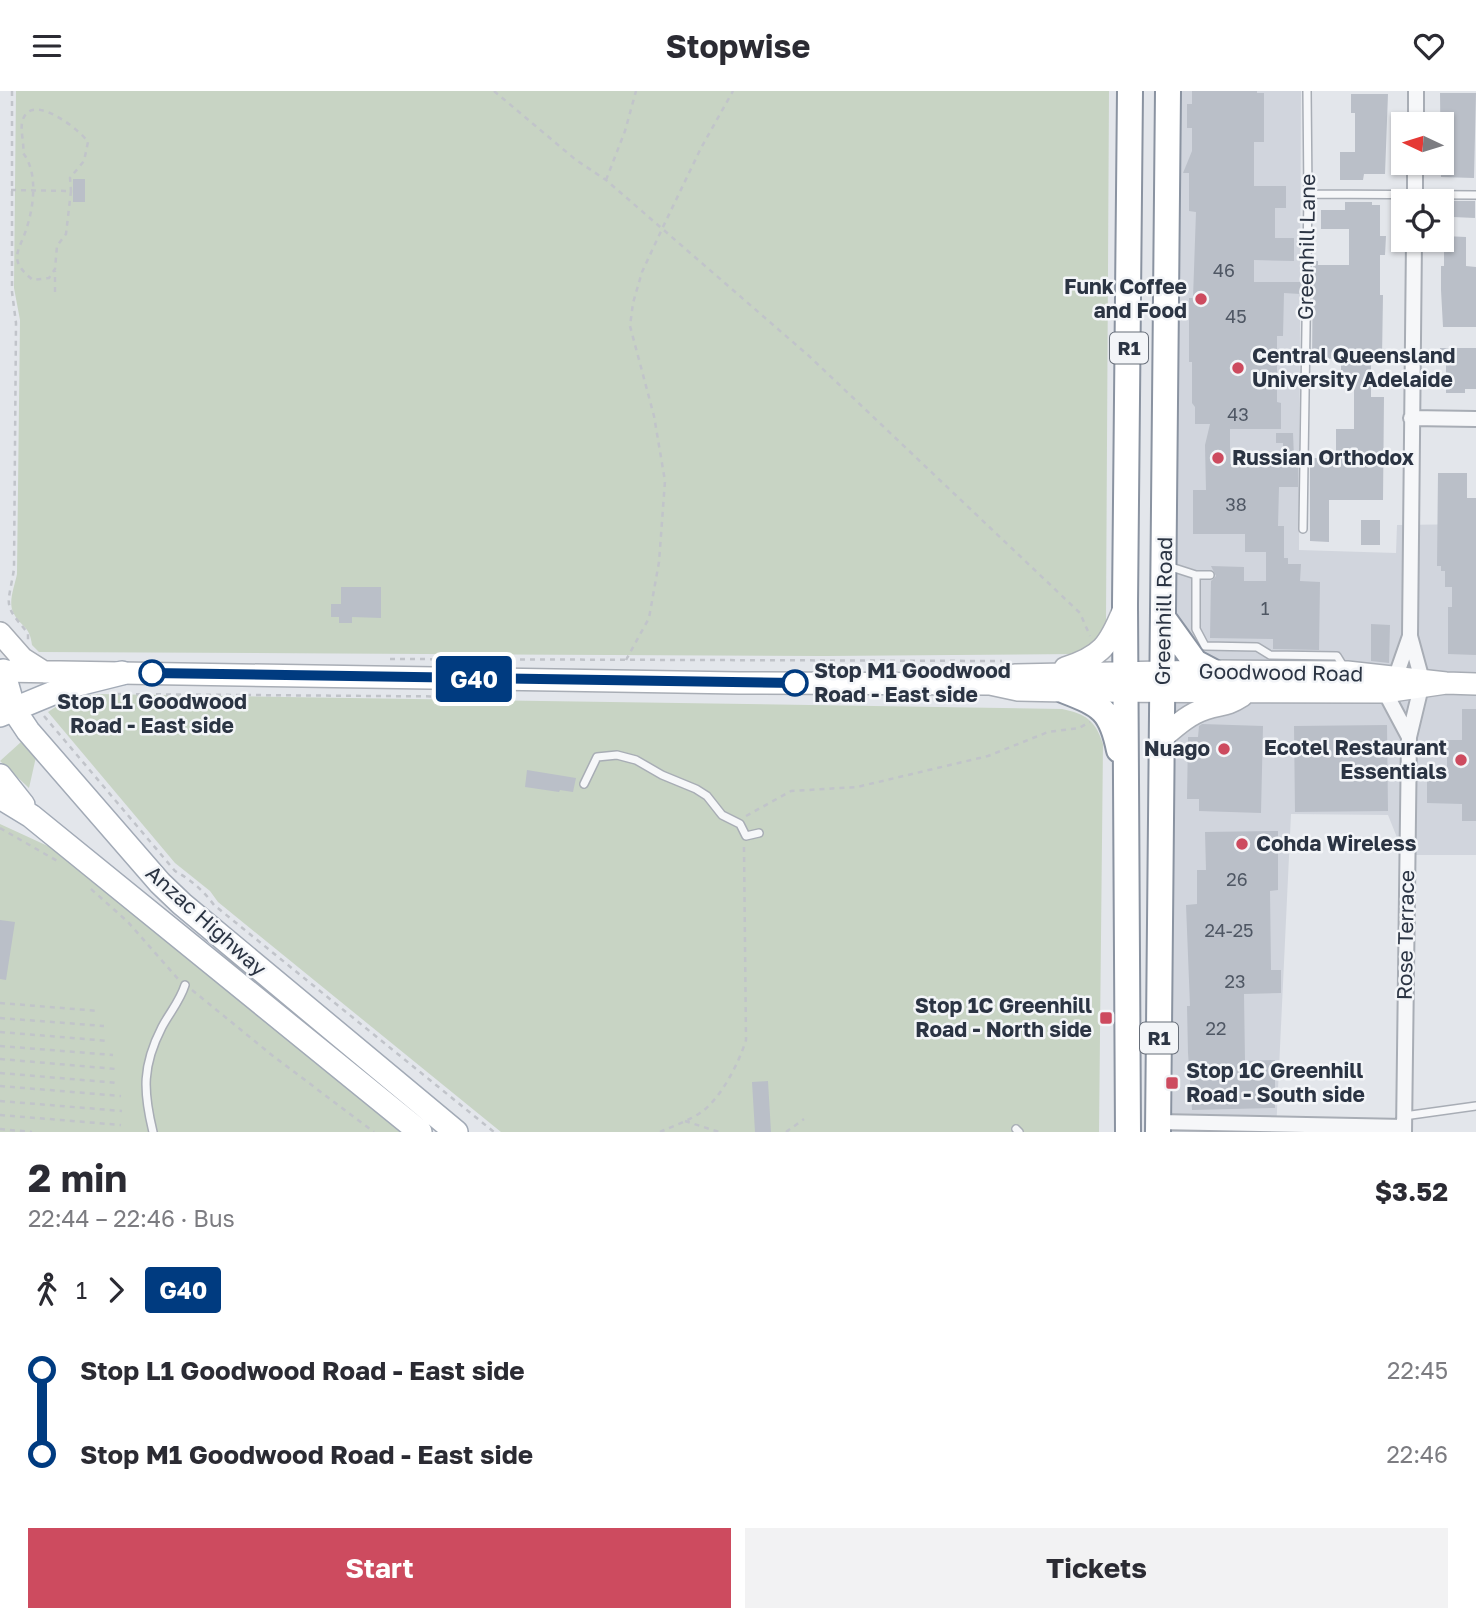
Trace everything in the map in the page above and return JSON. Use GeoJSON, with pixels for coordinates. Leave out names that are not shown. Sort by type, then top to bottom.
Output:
{"type":"FeatureCollection","features":[{"type":"Feature","properties":{"kind":"highway","name":"Greenhill Road"},"geometry":{"type":"LineString","coordinates":[[1128,1132],[1125,605],[1130,91]]}},
{"type":"Feature","properties":{"kind":"highway"},"geometry":{"type":"LineString","coordinates":[[1130,129],[1141,91]]}},
{"type":"Feature","properties":{"kind":"highway","name":"Greenhill Road"},"geometry":{"type":"LineString","coordinates":[[1158,1127],[1168,91]]}},
{"type":"Feature","properties":{"kind":"highway"},"geometry":{"type":"LineString","coordinates":[[1129,179],[1143,180],[1153,175],[1159,149],[1167,134]]}},
{"type":"Feature","properties":{"kind":"highway"},"geometry":{"type":"LineString","coordinates":[[1164,619],[1195,663],[1212,671]]}},
{"type":"Feature","properties":{"kind":"highway"},"geometry":{"type":"LineString","coordinates":[[1065,691],[1095,702],[1103,711],[1112,725],[1126,781]]}},
{"type":"Feature","properties":{"kind":"highway"},"geometry":{"type":"LineString","coordinates":[[1128,1016],[1136,986],[1137,953],[1141,944],[1160,943]]}},
{"type":"Feature","properties":{"kind":"main road"},"geometry":{"type":"LineString","coordinates":[[1046,674],[1100,653],[1111,641],[1125,605]]}},
{"type":"Feature","properties":{"kind":"main road"},"geometry":{"type":"LineString","coordinates":[[0,633],[22,658],[44,672]]}},
{"type":"Feature","properties":{"kind":"main road"},"geometry":{"type":"LineString","coordinates":[[0,647],[2,671]]}},
{"type":"Feature","properties":{"kind":"main road","name":"Goodwood Road"},"geometry":{"type":"LineString","coordinates":[[2,671],[739,683],[990,684],[1018,689],[1065,691],[1126,682]]}},
{"type":"Feature","properties":{"kind":"main road","name":"Anzac Highway"},"geometry":{"type":"LineString","coordinates":[[2,671],[5,710],[29,731],[160,883],[456,1132]]}},
{"type":"Feature","properties":{"kind":"main road","name":"Goodwood Road"},"geometry":{"type":"LineString","coordinates":[[1163,682],[1212,671],[1347,672],[1391,684]]}},
{"type":"Feature","properties":{"kind":"main road","name":"Goodwood Road"},"geometry":{"type":"LineString","coordinates":[[5,710],[70,687],[122,673]]}},
{"type":"Feature","properties":{"kind":"main road","name":"Goodwood Road"},"geometry":{"type":"LineString","coordinates":[[990,684],[1015,675],[1046,674],[1126,682],[1163,682],[1250,692],[1391,684],[1476,684]]}},
{"type":"Feature","properties":{"kind":"main road"},"geometry":{"type":"LineString","coordinates":[[1163,737],[1191,714],[1228,705],[1250,692]]}},
{"type":"Feature","properties":{"kind":"main road"},"geometry":{"type":"LineString","coordinates":[[0,776],[32,816]]}},
{"type":"Feature","properties":{"kind":"main road"},"geometry":{"type":"LineString","coordinates":[[0,797],[32,816]]}},
{"type":"Feature","properties":{"kind":"main road","name":"Anzac Highway"},"geometry":{"type":"LineString","coordinates":[[32,816],[420,1132]]}},
{"type":"Feature","properties":{"kind":"street"},"geometry":{"type":"LineString","coordinates":[[1416,91],[1416,112]]}},
{"type":"Feature","properties":{"kind":"street","name":"Rose Terrace"},"geometry":{"type":"LineString","coordinates":[[1404,1125],[1409,737],[1421,683],[1410,636],[1414,252]]}},
{"type":"Feature","properties":{"kind":"street"},"geometry":{"type":"LineString","coordinates":[[1437,417],[1476,410]]}},
{"type":"Feature","properties":{"kind":"street"},"geometry":{"type":"LineString","coordinates":[[1411,418],[1476,419]]}},
{"type":"Feature","properties":{"kind":"street","name":"Rose Terrace"},"geometry":{"type":"LineString","coordinates":[[1409,737],[1391,684],[1410,636]]}},
{"type":"Feature","properties":{"kind":"street"},"geometry":{"type":"LineString","coordinates":[[1158,1127],[1404,1125]]}},
{"type":"Feature","properties":{"kind":"lane","name":"Greenhill Lane"},"geometry":{"type":"LineString","coordinates":[[1303,530],[1307,91]]}},
{"type":"Feature","properties":{"kind":"lane"},"geometry":{"type":"LineString","coordinates":[[1308,194],[1391,198]]}},
{"type":"Feature","properties":{"kind":"lane"},"geometry":{"type":"LineString","coordinates":[[1454,196],[1476,195]]}},
{"type":"Feature","properties":{"kind":"lane"},"geometry":{"type":"LineString","coordinates":[[1164,565],[1196,575],[1210,575]]}},
{"type":"Feature","properties":{"kind":"lane"},"geometry":{"type":"LineString","coordinates":[[1196,575],[1196,629],[1205,646],[1257,647],[1270,655],[1337,656],[1347,672]]}},
{"type":"Feature","properties":{"kind":"lane"},"geometry":{"type":"LineString","coordinates":[[584,784],[597,757],[617,755],[636,760],[707,796],[722,815],[740,824],[746,836],[759,833]]}},
{"type":"Feature","properties":{"kind":"lane"},"geometry":{"type":"LineString","coordinates":[[153,1132],[145,1101],[146,1065],[162,1028],[182,996],[185,985]]}},
{"type":"Feature","properties":{"kind":"lane"},"geometry":{"type":"LineString","coordinates":[[1404,1125],[1476,1106]]}},
{"type":"Feature","properties":{"kind":"path"},"geometry":{"type":"LineString","coordinates":[[12,91],[10,216],[16,336],[14,569],[8,603],[9,613],[28,633],[28,645]]}},
{"type":"Feature","properties":{"kind":"path"},"geometry":{"type":"LineString","coordinates":[[494,91],[576,160],[606,180],[809,356],[1080,613],[1093,640]]}},
{"type":"Feature","properties":{"kind":"path"},"geometry":{"type":"LineString","coordinates":[[606,180],[625,131],[636,91]]}},
{"type":"Feature","properties":{"kind":"path"},"geometry":{"type":"LineString","coordinates":[[626,660],[649,618],[659,562],[665,481],[654,415],[630,326],[633,303],[642,272],[662,229],[701,148],[733,91]]}},
{"type":"Feature","properties":{"kind":"path"},"geometry":{"type":"LineString","coordinates":[[55,269],[48,278],[33,280],[23,272],[17,257],[18,246],[29,219],[33,175],[31,163],[23,153],[25,143],[21,126],[26,114],[33,110],[46,110],[81,132],[88,142],[84,161],[70,178],[66,234],[57,246],[55,292]]}},
{"type":"Feature","properties":{"kind":"path"},"geometry":{"type":"LineString","coordinates":[[11,190],[71,191]]}},
{"type":"Feature","properties":{"kind":"path"},"geometry":{"type":"LineString","coordinates":[[3,216],[10,216]]}},
{"type":"Feature","properties":{"kind":"path"},"geometry":{"type":"LineString","coordinates":[[388,659],[1012,661]]}},
{"type":"Feature","properties":{"kind":"path"},"geometry":{"type":"LineString","coordinates":[[111,694],[516,697]]}},
{"type":"Feature","properties":{"kind":"path"},"geometry":{"type":"LineString","coordinates":[[40,711],[175,871],[205,892],[214,905],[494,1132]]}},
{"type":"Feature","properties":{"kind":"path"},"geometry":{"type":"LineString","coordinates":[[660,1132],[701,1113],[711,1104],[737,1065],[746,1040],[745,848],[738,833],[740,824],[747,815],[791,791],[847,789],[988,756],[1048,732],[1083,727],[1096,717]]}},
{"type":"Feature","properties":{"kind":"path"},"geometry":{"type":"LineString","coordinates":[[0,1003],[99,1011]]}},
{"type":"Feature","properties":{"kind":"path"},"geometry":{"type":"LineString","coordinates":[[0,1018],[104,1026]]}},
{"type":"Feature","properties":{"kind":"path"},"geometry":{"type":"LineString","coordinates":[[0,1032],[109,1041]]}},
{"type":"Feature","properties":{"kind":"path"},"geometry":{"type":"LineString","coordinates":[[0,1046],[113,1055]]}},
{"type":"Feature","properties":{"kind":"path"},"geometry":{"type":"LineString","coordinates":[[0,1059],[116,1069]]}},
{"type":"Feature","properties":{"kind":"path"},"geometry":{"type":"LineString","coordinates":[[0,1073],[118,1083]]}},
{"type":"Feature","properties":{"kind":"path"},"geometry":{"type":"LineString","coordinates":[[0,1086],[121,1096]]}},
{"type":"Feature","properties":{"kind":"path"},"geometry":{"type":"LineString","coordinates":[[0,1101],[122,1111]]}},
{"type":"Feature","properties":{"kind":"path"},"geometry":{"type":"LineString","coordinates":[[0,1115],[121,1125]]}},
{"type":"Feature","properties":{"kind":"path"},"geometry":{"type":"LineString","coordinates":[[786,1132],[804,1119]]}},
{"type":"Feature","properties":{"kind":"path"},"geometry":{"type":"LineString","coordinates":[[685,1121],[719,1132]]}},
{"type":"Feature","properties":{"kind":"path"},"geometry":{"type":"LineString","coordinates":[[0,1129],[32,1132]]}},
{"type":"Feature","properties":{"kind":"shaded area"},"geometry":{"type":"Polygon","coordinates":[[[1179,91],[1301,91],[1299,550],[1396,553],[1397,525],[1476,524],[1476,855],[1404,855],[1388,815],[1291,814],[1276,1132],[1172,1132],[1179,91]]]}},
{"type":"Feature","properties":{"kind":"green space"},"geometry":{"type":"Polygon","coordinates":[[[16,91],[1109,91],[1106,621],[1099,638],[1078,654],[824,656],[39,652],[13,612],[11,603],[17,574],[20,320],[14,288],[16,91]]]}},
{"type":"Feature","properties":{"kind":"green space"},"geometry":{"type":"Polygon","coordinates":[[[97,694],[1062,709],[1077,713],[1093,724],[1103,744],[1099,1132],[501,1132],[218,902],[210,891],[175,863],[48,712],[69,698],[97,694]]]}},
{"type":"Feature","properties":{"kind":"green space"},"geometry":{"type":"Polygon","coordinates":[[[21,742],[36,757],[29,788],[0,761],[21,742]]]}},
{"type":"Feature","properties":{"kind":"green space"},"geometry":{"type":"Polygon","coordinates":[[[0,824],[63,853],[407,1132],[0,1132],[0,824]]]}},
{"type":"Feature","properties":{"kind":"building"},"geometry":{"type":"Polygon","coordinates":[[[1192,91],[1264,93],[1264,142],[1254,142],[1254,186],[1286,186],[1286,208],[1275,208],[1275,238],[1294,238],[1294,261],[1254,260],[1254,282],[1301,282],[1300,294],[1284,293],[1283,336],[1277,336],[1277,402],[1281,403],[1281,429],[1230,429],[1230,464],[1283,464],[1283,443],[1276,443],[1276,433],[1293,433],[1294,458],[1298,458],[1298,487],[1279,487],[1278,526],[1284,526],[1284,558],[1288,558],[1288,564],[1301,564],[1300,581],[1320,582],[1319,650],[1273,649],[1273,639],[1210,638],[1211,581],[1216,576],[1211,566],[1244,567],[1244,581],[1266,581],[1266,552],[1245,552],[1245,534],[1193,534],[1193,490],[1206,490],[1205,445],[1210,424],[1195,424],[1192,362],[1189,362],[1189,298],[1193,298],[1196,212],[1189,211],[1189,173],[1183,173],[1192,151],[1192,128],[1187,128],[1187,104],[1192,104],[1192,91]]]}},
{"type":"Feature","properties":{"kind":"building"},"geometry":{"type":"Polygon","coordinates":[[[1440,93],[1476,93],[1474,178],[1441,177],[1454,175],[1454,112],[1440,112],[1440,93]]]}},
{"type":"Feature","properties":{"kind":"building"},"geometry":{"type":"Polygon","coordinates":[[[1351,94],[1388,94],[1385,174],[1364,174],[1363,180],[1340,180],[1340,152],[1355,152],[1355,113],[1351,113],[1351,94]]]}},
{"type":"Feature","properties":{"kind":"building"},"geometry":{"type":"Polygon","coordinates":[[[73,179],[85,179],[85,202],[73,202],[73,179]]]}},
{"type":"Feature","properties":{"kind":"building"},"geometry":{"type":"Polygon","coordinates":[[[1454,201],[1475,201],[1475,218],[1454,217],[1454,201]]]}},
{"type":"Feature","properties":{"kind":"building"},"geometry":{"type":"Polygon","coordinates":[[[1345,202],[1372,202],[1372,205],[1380,205],[1380,236],[1386,236],[1385,255],[1380,255],[1380,295],[1383,295],[1382,358],[1371,358],[1371,397],[1384,397],[1383,500],[1329,500],[1329,542],[1310,541],[1310,458],[1336,458],[1336,429],[1354,429],[1354,385],[1341,385],[1341,358],[1312,360],[1313,261],[1318,261],[1318,265],[1349,265],[1349,229],[1321,229],[1321,210],[1345,210],[1345,202]]]}},
{"type":"Feature","properties":{"kind":"building"},"geometry":{"type":"Polygon","coordinates":[[[1454,236],[1466,237],[1466,266],[1476,267],[1476,327],[1443,327],[1441,266],[1444,266],[1444,252],[1454,252],[1454,236]]]}},
{"type":"Feature","properties":{"kind":"building"},"geometry":{"type":"Polygon","coordinates":[[[1440,348],[1476,348],[1476,389],[1465,389],[1465,393],[1446,393],[1446,363],[1440,363],[1440,348]]]}},
{"type":"Feature","properties":{"kind":"building"},"geometry":{"type":"Polygon","coordinates":[[[1438,473],[1467,473],[1467,498],[1476,498],[1476,655],[1448,654],[1448,607],[1452,607],[1452,587],[1445,587],[1445,571],[1441,571],[1441,566],[1437,566],[1438,473]]]}},
{"type":"Feature","properties":{"kind":"building"},"geometry":{"type":"Polygon","coordinates":[[[1361,520],[1380,520],[1380,545],[1361,545],[1361,520]]]}},
{"type":"Feature","properties":{"kind":"building"},"geometry":{"type":"Polygon","coordinates":[[[341,587],[381,587],[381,618],[352,617],[352,623],[339,623],[339,617],[331,617],[331,604],[341,604],[341,587]]]}},
{"type":"Feature","properties":{"kind":"building"},"geometry":{"type":"Polygon","coordinates":[[[1371,624],[1390,625],[1389,663],[1371,661],[1371,624]]]}},
{"type":"Feature","properties":{"kind":"building","name":"Ecotel Restaurant Essentials"},"geometry":{"type":"Polygon","coordinates":[[[1462,709],[1476,709],[1476,821],[1462,821],[1462,804],[1427,803],[1427,781],[1447,781],[1447,740],[1462,740],[1462,709]]]}},
{"type":"Feature","properties":{"kind":"building"},"geometry":{"type":"Polygon","coordinates":[[[1387,725],[1388,811],[1295,812],[1294,726],[1387,725]]]}},
{"type":"Feature","properties":{"kind":"building"},"geometry":{"type":"Polygon","coordinates":[[[1199,726],[1263,726],[1261,813],[1199,811],[1199,799],[1187,799],[1188,737],[1198,737],[1199,726]]]}},
{"type":"Feature","properties":{"kind":"building"},"geometry":{"type":"Polygon","coordinates":[[[527,770],[576,778],[573,792],[525,787],[527,770]]]}},
{"type":"Feature","properties":{"kind":"building"},"geometry":{"type":"Polygon","coordinates":[[[1278,831],[1278,890],[1270,891],[1271,970],[1281,970],[1281,993],[1244,994],[1245,1061],[1275,1060],[1275,1108],[1192,1110],[1188,1053],[1187,1006],[1190,1006],[1186,905],[1197,904],[1197,870],[1206,870],[1205,832],[1278,831]]]}},
{"type":"Feature","properties":{"kind":"building"},"geometry":{"type":"Polygon","coordinates":[[[0,920],[15,922],[6,980],[0,979],[0,920]]]}},
{"type":"Feature","properties":{"kind":"building"},"geometry":{"type":"Polygon","coordinates":[[[768,1081],[771,1132],[755,1132],[752,1082],[768,1081]]]}},
{"type":"Feature","properties":{"kind":"bus line","name":"G40"},"geometry":{"type":"LineString","coordinates":[[152,673],[795,683]]}},
{"type":"Feature","properties":{"kind":"place","name":"Funk Coffee and Food"},"geometry":{"type":"Point","coordinates":[1201,299]}},
{"type":"Feature","properties":{"kind":"place","name":"Central Queensland University Adelaide"},"geometry":{"type":"Point","coordinates":[1238,368]}},
{"type":"Feature","properties":{"kind":"place","name":"Russian Orthodox"},"geometry":{"type":"Point","coordinates":[1218,458]}},
{"type":"Feature","properties":{"kind":"place","name":"Stop L1 Goodwood Road - East side"},"geometry":{"type":"Point","coordinates":[152,673]}},
{"type":"Feature","properties":{"kind":"place","name":"Stop M1 Goodwood Road - East side"},"geometry":{"type":"Point","coordinates":[795,683]}},
{"type":"Feature","properties":{"kind":"place","name":"Nuago"},"geometry":{"type":"Point","coordinates":[1224,749]}},
{"type":"Feature","properties":{"kind":"place","name":"Ecotel Restaurant Essentials"},"geometry":{"type":"Point","coordinates":[1461,760]}},
{"type":"Feature","properties":{"kind":"place","name":"Cohda Wireless"},"geometry":{"type":"Point","coordinates":[1242,844]}},
{"type":"Feature","properties":{"kind":"place","name":"Stop 1C Greenhill Road - North side"},"geometry":{"type":"Point","coordinates":[1106,1018]}},
{"type":"Feature","properties":{"kind":"place","name":"Stop 1C Greenhill Road - South side"},"geometry":{"type":"Point","coordinates":[1172,1083]}}]}
